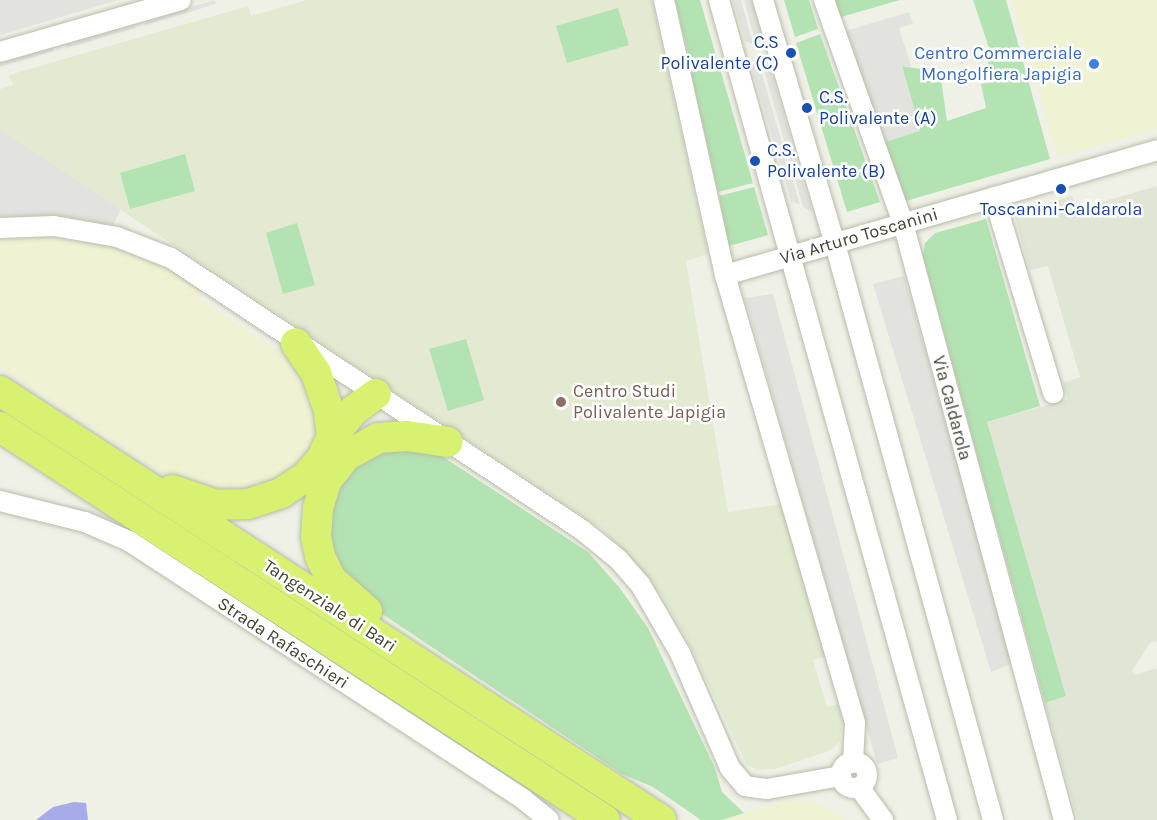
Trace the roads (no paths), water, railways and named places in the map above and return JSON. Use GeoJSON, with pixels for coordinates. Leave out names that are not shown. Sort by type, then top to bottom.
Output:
{"type":"FeatureCollection","features":[{"type":"Feature","properties":{"kind":"highway"},"geometry":{"type":"LineString","coordinates":[[296,343],[322,388],[345,442],[326,481],[318,508],[316,537],[331,579],[347,597],[417,646],[484,705]]}},
{"type":"Feature","properties":{"kind":"highway","name":"Tangenziale di Bari"},"geometry":{"type":"LineString","coordinates":[[0,391],[661,820]]}},
{"type":"Feature","properties":{"kind":"highway"},"geometry":{"type":"LineString","coordinates":[[130,476],[216,505],[248,504],[281,493],[306,477],[322,458],[374,420],[376,394]]}},
{"type":"Feature","properties":{"kind":"highway","name":"Tangenziale di Bari"},"geometry":{"type":"LineString","coordinates":[[0,427],[605,820]]}},
{"type":"Feature","properties":{"kind":"highway"},"geometry":{"type":"LineString","coordinates":[[345,442],[407,436],[448,442]]}},
{"type":"Feature","properties":{"kind":"highway"},"geometry":{"type":"LineString","coordinates":[[467,729],[527,785],[574,820]]}},
{"type":"Feature","properties":{"kind":"street"},"geometry":{"type":"LineString","coordinates":[[0,52],[181,0]]}},
{"type":"Feature","properties":{"kind":"street"},"geometry":{"type":"LineString","coordinates":[[664,0],[725,274],[855,723],[847,769],[847,786],[859,787],[883,820]]}},
{"type":"Feature","properties":{"kind":"street"},"geometry":{"type":"LineString","coordinates":[[719,0],[808,313],[947,820]]}},
{"type":"Feature","properties":{"kind":"street"},"geometry":{"type":"LineString","coordinates":[[763,0],[850,296],[993,820]]}},
{"type":"Feature","properties":{"kind":"street","name":"Via Caldarola"},"geometry":{"type":"LineString","coordinates":[[824,0],[903,223],[1064,820]]}},
{"type":"Feature","properties":{"kind":"street","name":"Via Arturo Toscanini"},"geometry":{"type":"LineString","coordinates":[[725,274],[1157,150]]}},
{"type":"Feature","properties":{"kind":"street"},"geometry":{"type":"LineString","coordinates":[[994,197],[1053,393]]}},
{"type":"Feature","properties":{"kind":"street"},"geometry":{"type":"LineString","coordinates":[[0,228],[54,226],[117,237],[171,258],[296,343],[582,530],[618,559],[665,625],[730,768],[745,786],[767,789],[847,769]]}},
{"type":"Feature","properties":{"kind":"street","name":"Strada Rafaschieri"},"geometry":{"type":"LineString","coordinates":[[0,501],[86,522],[129,541],[523,799],[549,820]]}},
{"type":"Feature","properties":{"kind":"water"},"geometry":{"type":"Polygon","coordinates":[[[74,802],[86,803],[88,820],[36,820],[53,807],[74,802]]]}},
{"type":"Feature","properties":{"kind":"place","name":"C.S Polivalente (C)"},"geometry":{"type":"Point","coordinates":[791,53]}},
{"type":"Feature","properties":{"kind":"place","name":"Centro Commerciale Mongolfiera Japigia"},"geometry":{"type":"Point","coordinates":[1094,64]}},
{"type":"Feature","properties":{"kind":"place","name":"C.S. Polivalente (A)"},"geometry":{"type":"Point","coordinates":[807,108]}},
{"type":"Feature","properties":{"kind":"place","name":"C.S. Polivalente (B)"},"geometry":{"type":"Point","coordinates":[755,161]}},
{"type":"Feature","properties":{"kind":"place","name":"Toscanini-Caldarola"},"geometry":{"type":"Point","coordinates":[1061,189]}},
{"type":"Feature","properties":{"kind":"place","name":"Centro Studi Polivalente Japigia"},"geometry":{"type":"Point","coordinates":[561,402]}}]}
